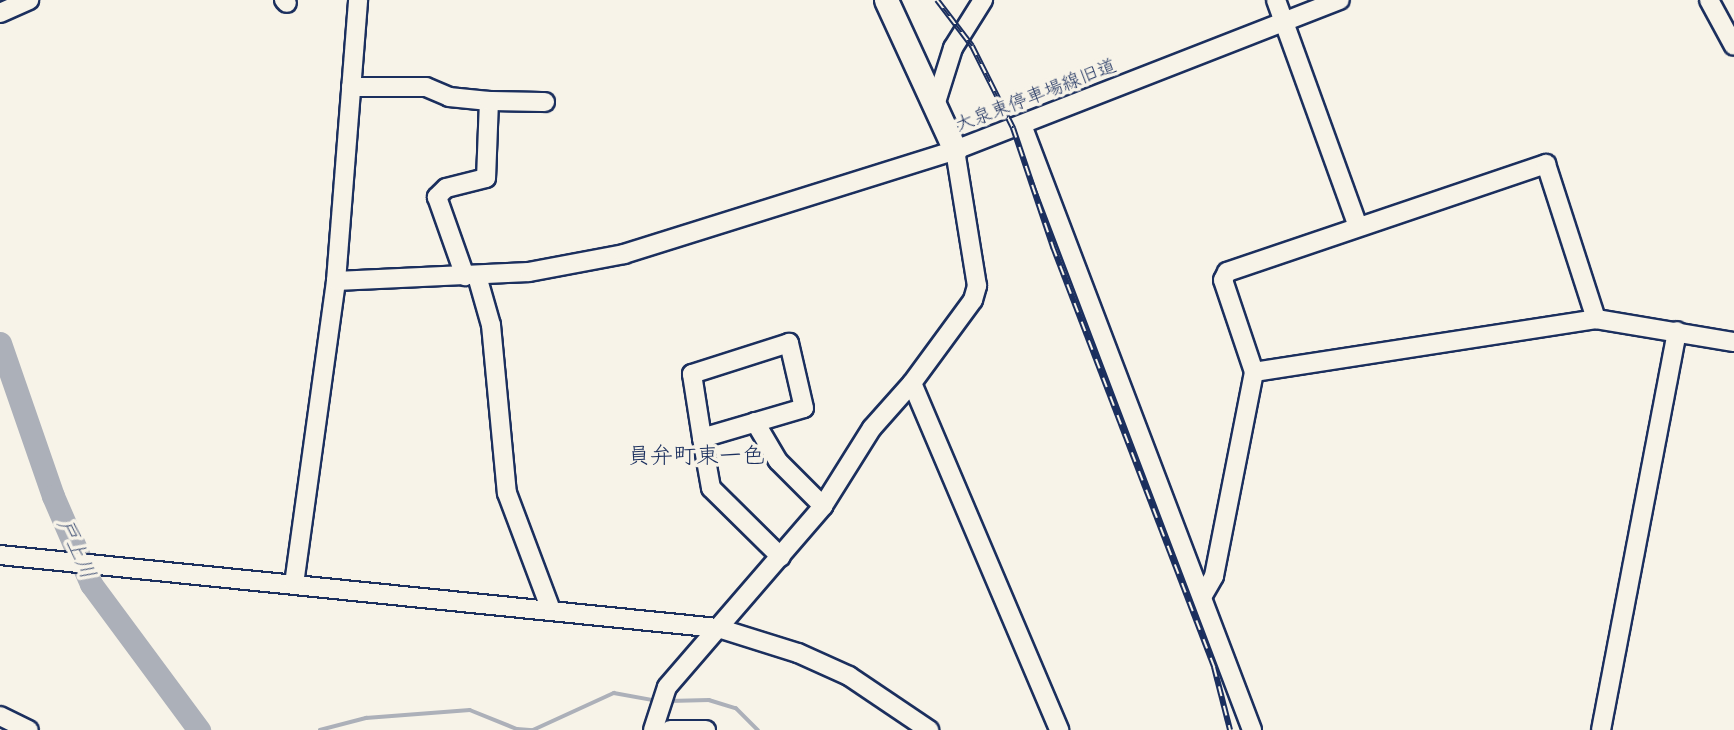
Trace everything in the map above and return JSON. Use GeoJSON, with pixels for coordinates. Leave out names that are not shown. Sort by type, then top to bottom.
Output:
{"type":"FeatureCollection","features":[{"type":"Feature","properties":{"kind":"main road"},"geometry":{"type":"LineString","coordinates":[[886,0],[936,102],[955,150]]}},
{"type":"Feature","properties":{"kind":"street"},"geometry":{"type":"LineString","coordinates":[[0,13],[29,0]]}},
{"type":"Feature","properties":{"kind":"street"},"geometry":{"type":"LineString","coordinates":[[294,584],[336,281],[358,0]]}},
{"type":"Feature","properties":{"kind":"street"},"geometry":{"type":"LineString","coordinates":[[936,102],[953,48],[983,0]]}},
{"type":"Feature","properties":{"kind":"street"},"geometry":{"type":"LineString","coordinates":[[1276,0],[1358,227]]}},
{"type":"Feature","properties":{"kind":"street","name":"大泉東停車場線旧道"},"geometry":{"type":"LineString","coordinates":[[660,726],[664,695],[823,506],[872,428],[912,383],[976,291],[955,150],[1340,0]]}},
{"type":"Feature","properties":{"kind":"street"},"geometry":{"type":"LineString","coordinates":[[1709,0],[1734,46]]}},
{"type":"Feature","properties":{"kind":"street"},"geometry":{"type":"LineString","coordinates":[[351,87],[426,87],[449,97],[545,102]]}},
{"type":"Feature","properties":{"kind":"street"},"geometry":{"type":"LineString","coordinates":[[489,101],[486,178],[446,188],[437,197],[491,325],[507,494],[551,610]]}},
{"type":"Feature","properties":{"kind":"street"},"geometry":{"type":"LineString","coordinates":[[1021,125],[1252,730]]}},
{"type":"Feature","properties":{"kind":"street"},"geometry":{"type":"LineString","coordinates":[[336,281],[529,272],[624,254],[955,150]]}},
{"type":"Feature","properties":{"kind":"street"},"geometry":{"type":"LineString","coordinates":[[1202,597],[1214,576],[1254,372],[1225,275],[1546,164],[1596,319]]}},
{"type":"Feature","properties":{"kind":"street"},"geometry":{"type":"LineString","coordinates":[[1254,372],[1596,319],[1734,342]]}},
{"type":"Feature","properties":{"kind":"street"},"geometry":{"type":"LineString","coordinates":[[1601,730],[1677,331]]}},
{"type":"Feature","properties":{"kind":"street"},"geometry":{"type":"LineString","coordinates":[[702,438],[804,408],[789,343],[692,374],[702,438],[711,488],[781,557]]}},
{"type":"Feature","properties":{"kind":"street"},"geometry":{"type":"LineString","coordinates":[[912,383],[1059,730]]}},
{"type":"Feature","properties":{"kind":"street"},"geometry":{"type":"LineString","coordinates":[[755,422],[778,461],[823,506]]}},
{"type":"Feature","properties":{"kind":"street"},"geometry":{"type":"LineString","coordinates":[[0,555],[718,628],[798,653],[849,676],[929,730]]}},
{"type":"Feature","properties":{"kind":"street"},"geometry":{"type":"LineString","coordinates":[[0,716],[29,730]]}},
{"type":"Feature","properties":{"kind":"street"},"geometry":{"type":"LineString","coordinates":[[660,726],[706,730]]}},
{"type":"Feature","properties":{"kind":"waterway","name":"戸上川"},"geometry":{"type":"LineString","coordinates":[[0,343],[53,496],[91,584],[199,730]]}},
{"type":"Feature","properties":{"kind":"waterway"},"geometry":{"type":"LineString","coordinates":[[320,730],[366,718],[470,710],[517,729],[533,730],[614,693],[658,701]]}},
{"type":"Feature","properties":{"kind":"waterway"},"geometry":{"type":"LineString","coordinates":[[669,701],[709,700],[736,708],[758,730]]}},
{"type":"Feature","properties":{"kind":"railway"},"geometry":{"type":"LineString","coordinates":[[937,0],[972,46],[1013,128],[1053,247],[1214,667],[1230,730]]}},
{"type":"Feature","properties":{"kind":"district","name":"員弁町東一色"},"geometry":{"type":"Point","coordinates":[696,456]}}]}
